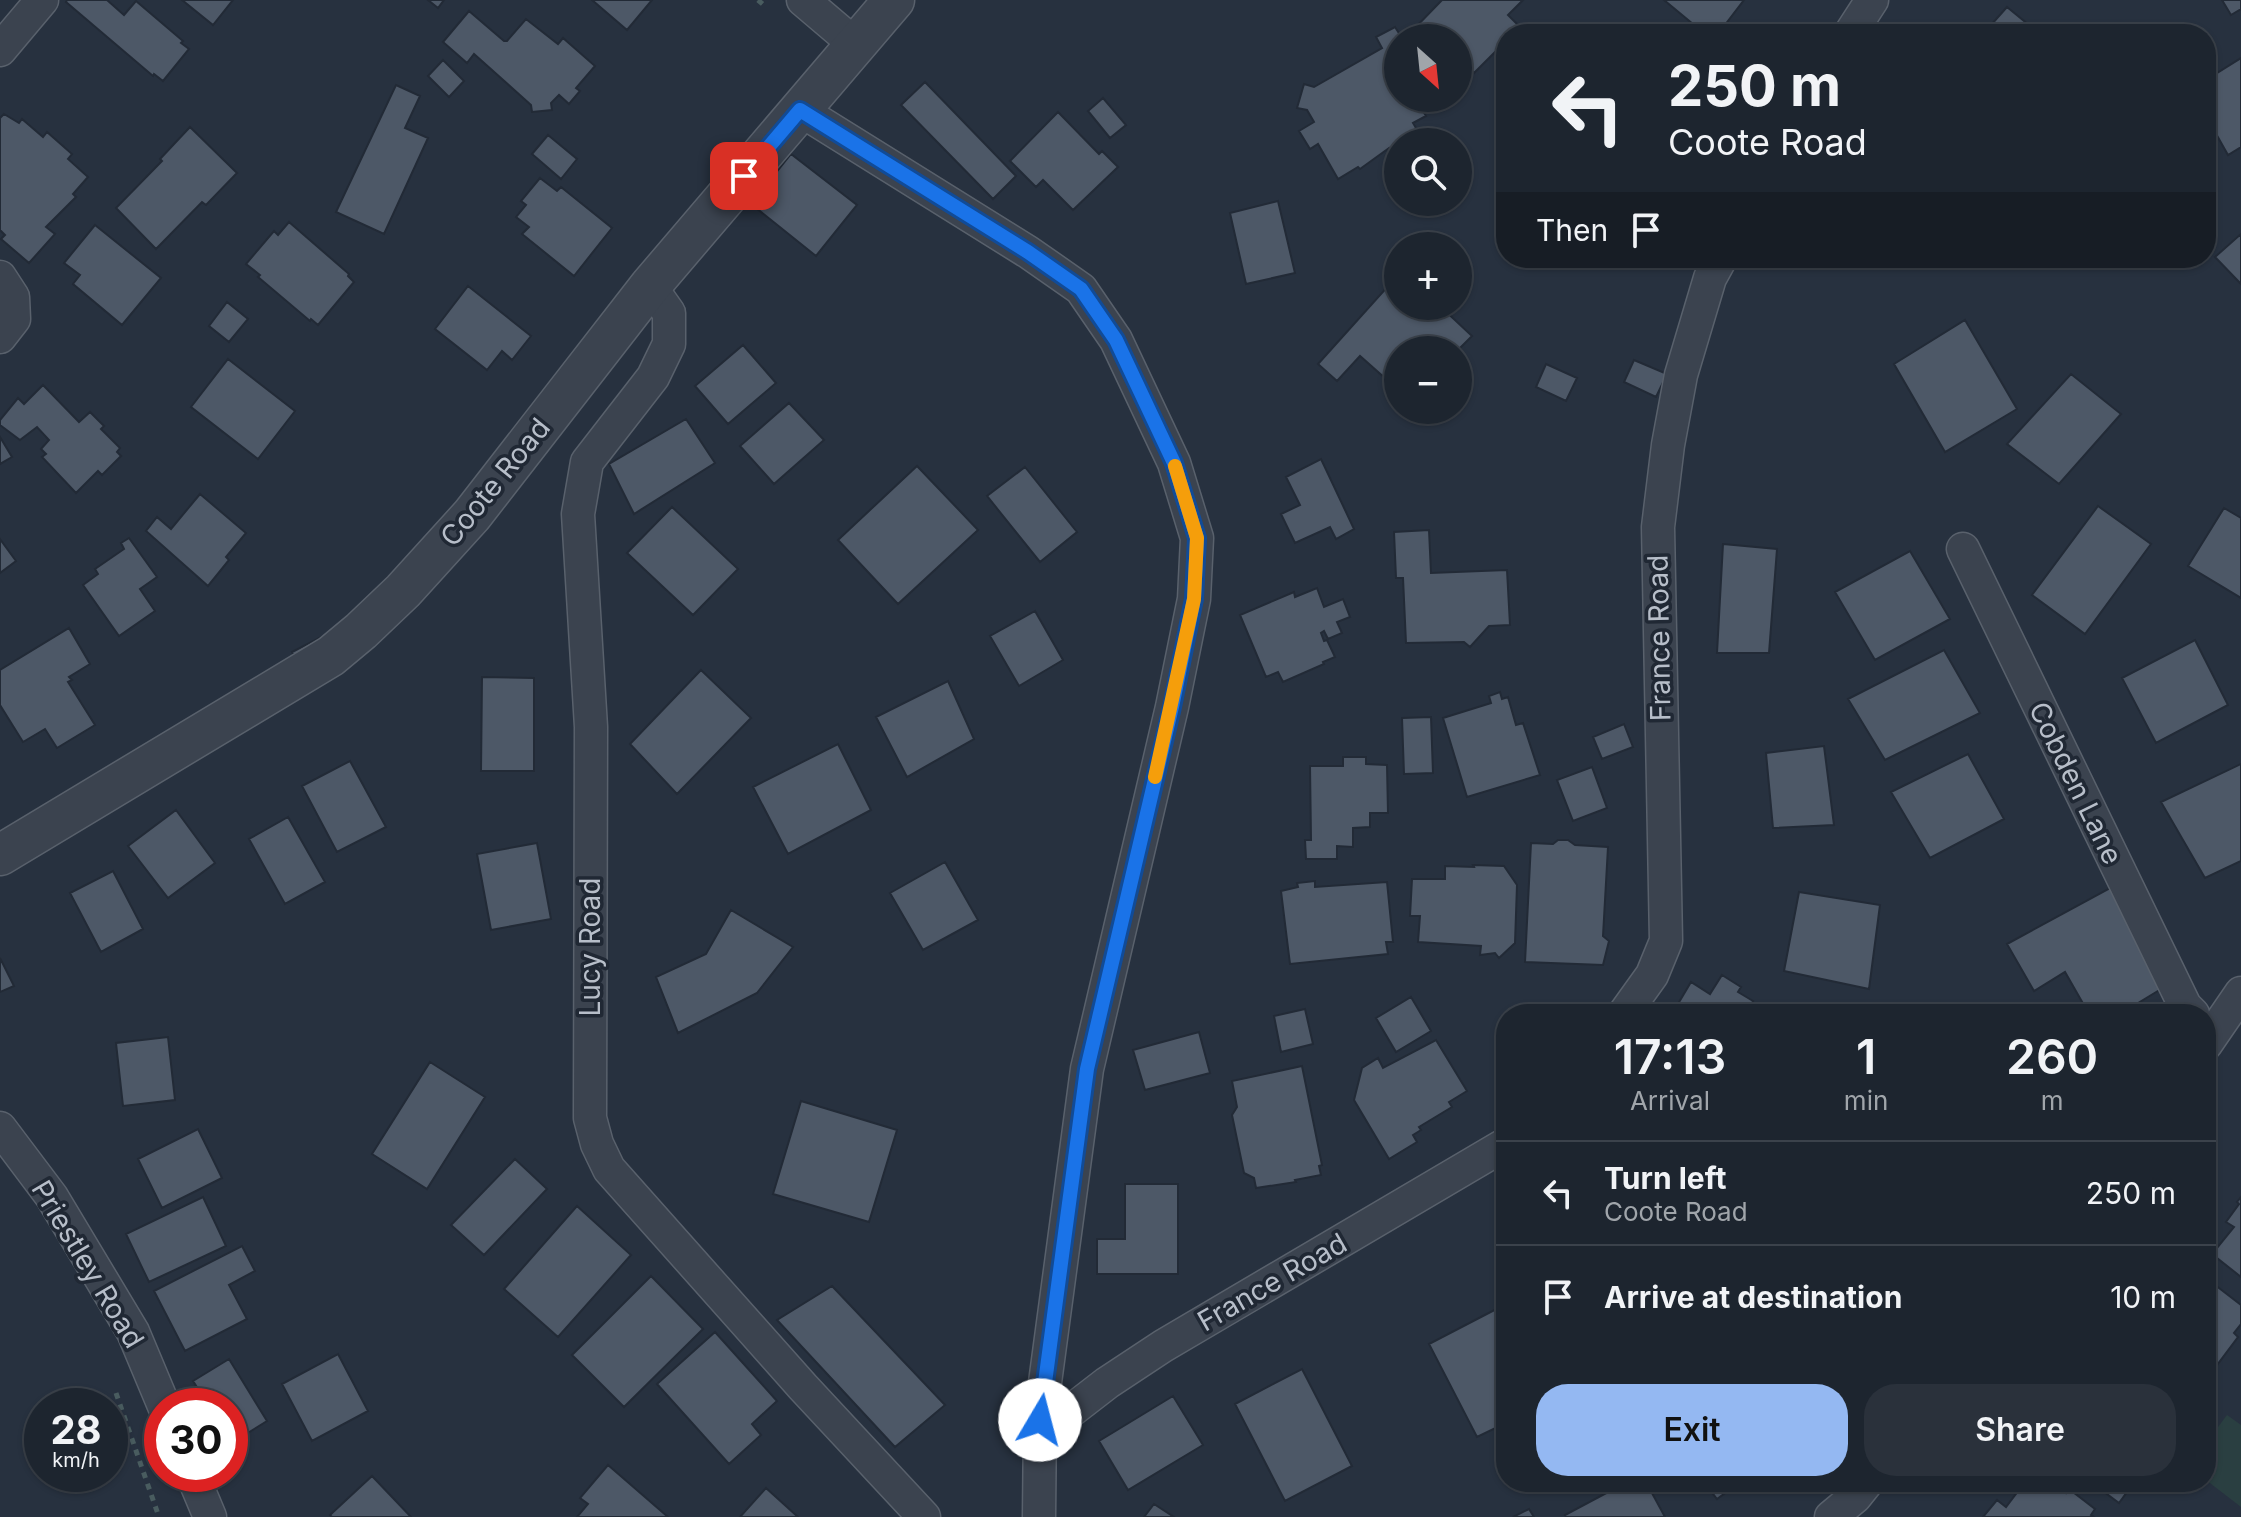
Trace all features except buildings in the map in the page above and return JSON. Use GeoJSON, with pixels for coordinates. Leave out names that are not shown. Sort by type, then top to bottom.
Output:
{"type":"FeatureCollection","features":[{"type":"Feature","properties":{"kind":"street"},"geometry":{"type":"LineString","coordinates":[[0,50],[42,0]]}},
{"type":"Feature","properties":{"kind":"street"},"geometry":{"type":"LineString","coordinates":[[803,0],[856,45]]}},
{"type":"Feature","properties":{"kind":"street","name":"Coote Road"},"geometry":{"type":"LineString","coordinates":[[0,855],[331,656],[403,591],[472,515],[650,286],[894,0]]}},
{"type":"Feature","properties":{"kind":"street"},"geometry":{"type":"LineString","coordinates":[[1856,24],[1872,0]]}},
{"type":"Feature","properties":{"kind":"street"},"geometry":{"type":"LineString","coordinates":[[800,110],[1028,252],[1081,289],[1116,340],[1174,463],[1197,538],[1194,599],[1175,691],[1087,1069],[1040,1420],[1039,1517]]}},
{"type":"Feature","properties":{"kind":"street","name":"France Road"},"geometry":{"type":"LineString","coordinates":[[1631,1004],[1652,975],[1666,941],[1658,527],[1681,375],[1716,268]]}},
{"type":"Feature","properties":{"kind":"street"},"geometry":{"type":"LineString","coordinates":[[0,277],[13,297],[14,319],[0,337]]}},
{"type":"Feature","properties":{"kind":"street","name":"Lucy Road"},"geometry":{"type":"LineString","coordinates":[[650,286],[669,313],[669,344],[653,377],[587,462],[578,514],[591,727],[590,1118],[597,1144],[609,1169],[803,1387],[924,1517]]}},
{"type":"Feature","properties":{"kind":"street","name":"Cobden Lane"},"geometry":{"type":"LineString","coordinates":[[1963,549],[2184,1004]]}},
{"type":"Feature","properties":{"kind":"street"},"geometry":{"type":"LineString","coordinates":[[2216,1019],[2241,993]]}},
{"type":"Feature","properties":{"kind":"street","name":"Priestley Road"},"geometry":{"type":"LineString","coordinates":[[0,1128],[52,1197],[133,1332],[156,1388]]}},
{"type":"Feature","properties":{"kind":"street","name":"France Road"},"geometry":{"type":"LineString","coordinates":[[1040,1420],[1063,1417],[1163,1346],[1496,1150]]}},
{"type":"Feature","properties":{"kind":"street"},"geometry":{"type":"LineString","coordinates":[[200,1492],[210,1517]]}},
{"type":"Feature","properties":{"kind":"street"},"geometry":{"type":"LineString","coordinates":[[1831,1517],[1859,1492]]}},
{"type":"Feature","properties":{"kind":"green space"},"geometry":{"type":"Polygon","coordinates":[[[2227,1415],[2241,1425],[2241,1507],[2216,1488],[2216,1430],[2227,1415]]]}},
{"type":"Feature","properties":{"kind":"slow traffic"},"geometry":{"type":"LineString","coordinates":[[1155,777],[1194,599],[1197,538],[1175,466]]}},
{"type":"Feature","properties":{"kind":"route"},"geometry":{"type":"LineString","coordinates":[[744,176],[800,110],[1028,252],[1081,289],[1116,340],[1174,463],[1197,538],[1194,599],[1172,707],[1087,1069],[1040,1420]]}}]}
